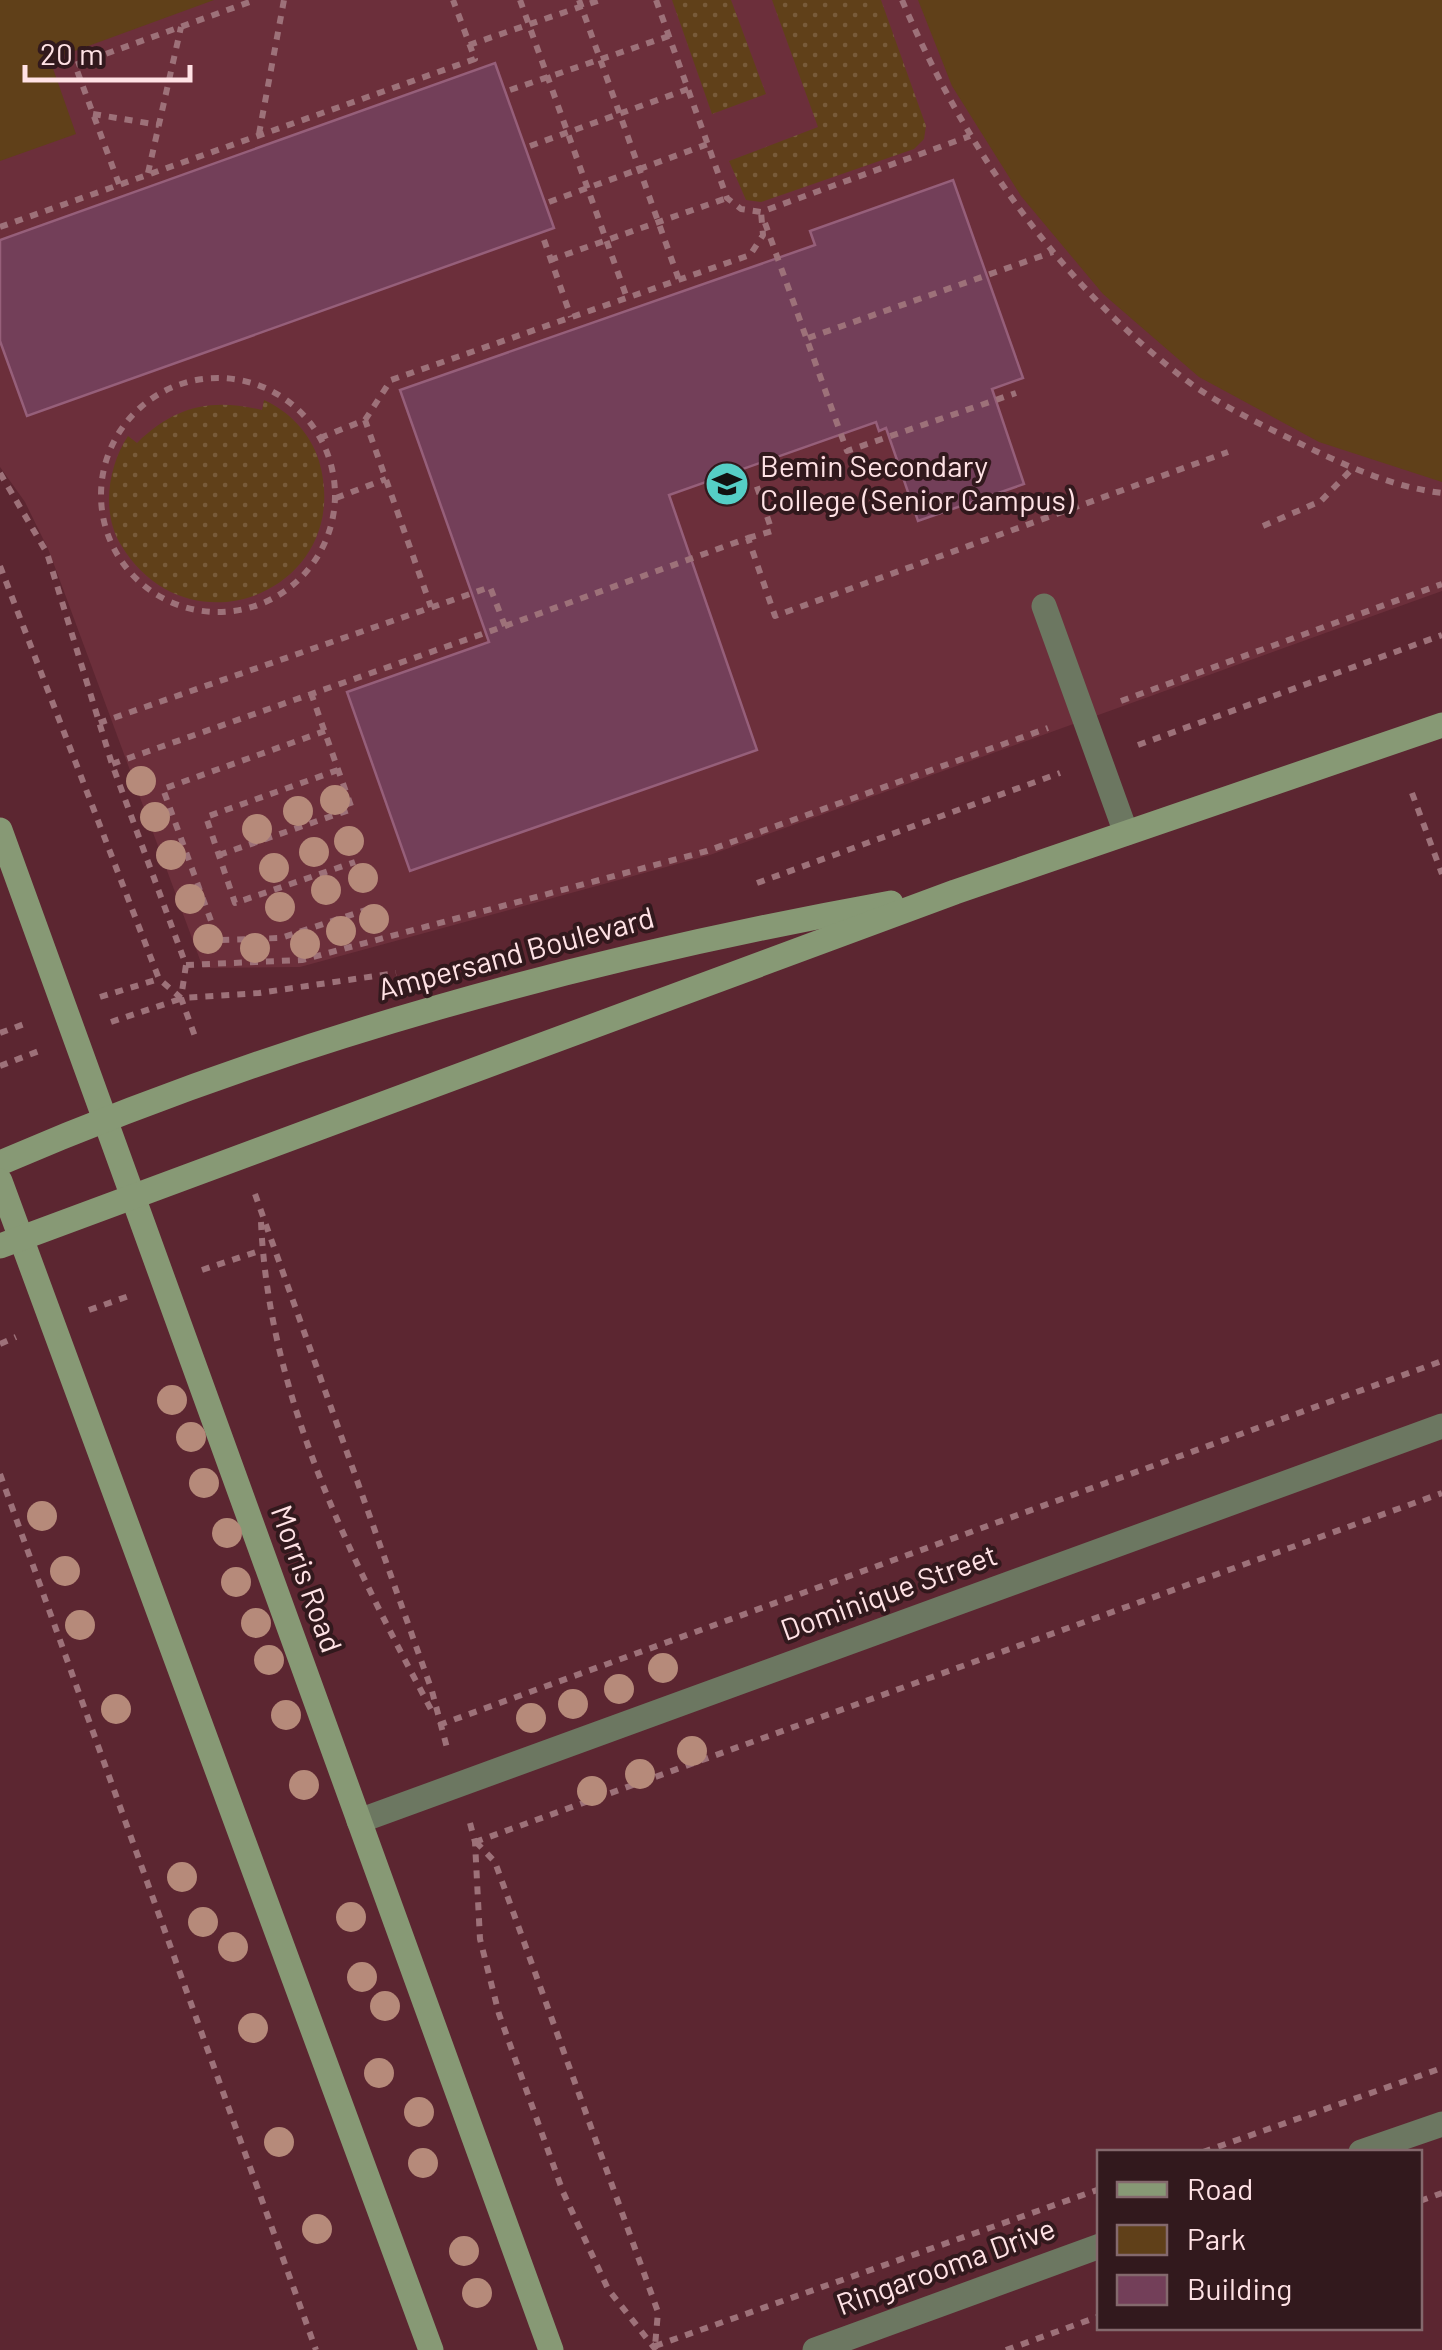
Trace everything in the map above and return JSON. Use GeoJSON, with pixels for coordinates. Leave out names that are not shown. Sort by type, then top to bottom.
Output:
{"type":"FeatureCollection","features":[{"type":"Feature","properties":{"kind":"street"},"geometry":{"type":"LineString","coordinates":[[1044,606],[1126,833]]}},
{"type":"Feature","properties":{"kind":"street","name":"Ampersand Boulevard"},"geometry":{"type":"LineString","coordinates":[[10,1242],[955,892],[1442,724]]}},
{"type":"Feature","properties":{"kind":"street","name":"Morris Road"},"geometry":{"type":"LineString","coordinates":[[0,830],[551,2350]]}},
{"type":"Feature","properties":{"kind":"street","name":"Ampersand Boulevard"},"geometry":{"type":"LineString","coordinates":[[0,1163],[104,1118],[466,996],[733,932],[955,892]]}},
{"type":"Feature","properties":{"kind":"street"},"geometry":{"type":"LineString","coordinates":[[0,1181],[10,1242],[431,2350]]}},
{"type":"Feature","properties":{"kind":"street","name":"Dominique Street"},"geometry":{"type":"LineString","coordinates":[[359,1821],[1442,1426]]}},
{"type":"Feature","properties":{"kind":"street"},"geometry":{"type":"LineString","coordinates":[[1367,2150],[1442,2124]]}},
{"type":"Feature","properties":{"kind":"street","name":"Ringarooma Drive"},"geometry":{"type":"LineString","coordinates":[[816,2350],[1097,2247]]}},
{"type":"Feature","properties":{"kind":"path"},"geometry":{"type":"LineString","coordinates":[[119,184],[75,66],[255,0]]}},
{"type":"Feature","properties":{"kind":"path"},"geometry":{"type":"LineString","coordinates":[[258,136],[284,0]]}},
{"type":"Feature","properties":{"kind":"path"},"geometry":{"type":"LineString","coordinates":[[0,226],[474,59],[454,0]]}},
{"type":"Feature","properties":{"kind":"path"},"geometry":{"type":"LineString","coordinates":[[520,0],[628,298]]}},
{"type":"Feature","properties":{"kind":"path"},"geometry":{"type":"LineString","coordinates":[[470,45],[580,3],[600,0]]}},
{"type":"Feature","properties":{"kind":"path"},"geometry":{"type":"LineString","coordinates":[[656,0],[728,198],[741,209],[761,212],[970,136]]}},
{"type":"Feature","properties":{"kind":"path"},"geometry":{"type":"LineString","coordinates":[[902,0],[943,91],[992,173],[1053,252],[1120,323],[1188,382],[1352,469],[1442,493]]}},
{"type":"Feature","properties":{"kind":"path"},"geometry":{"type":"LineString","coordinates":[[580,3],[679,280]]}},
{"type":"Feature","properties":{"kind":"path"},"geometry":{"type":"LineString","coordinates":[[147,174],[181,27]]}},
{"type":"Feature","properties":{"kind":"path"},"geometry":{"type":"LineString","coordinates":[[510,90],[669,36]]}},
{"type":"Feature","properties":{"kind":"path"},"geometry":{"type":"LineString","coordinates":[[530,146],[688,89]]}},
{"type":"Feature","properties":{"kind":"path"},"geometry":{"type":"LineString","coordinates":[[92,114],[159,125]]}},
{"type":"Feature","properties":{"kind":"path"},"geometry":{"type":"LineString","coordinates":[[549,202],[708,144]]}},
{"type":"Feature","properties":{"kind":"path"},"geometry":{"type":"LineString","coordinates":[[550,260],[728,198]]}},
{"type":"Feature","properties":{"kind":"path"},"geometry":{"type":"LineString","coordinates":[[320,438],[365,420],[392,380],[750,255],[763,235],[761,212]]}},
{"type":"Feature","properties":{"kind":"path"},"geometry":{"type":"LineString","coordinates":[[761,212],[847,452],[1016,393]]}},
{"type":"Feature","properties":{"kind":"path"},"geometry":{"type":"LineString","coordinates":[[544,240],[571,317]]}},
{"type":"Feature","properties":{"kind":"path"},"geometry":{"type":"LineString","coordinates":[[808,338],[1053,252]]}},
{"type":"Feature","properties":{"kind":"path"},"geometry":{"type":"LineString","coordinates":[[200,379],[235,379],[269,389],[298,410],[320,438],[332,466],[336,498],[329,533],[313,564],[288,590],[257,606],[222,613],[186,609],[154,595],[127,572],[109,542],[100,507],[102,472],[114,438],[136,410],[166,390],[200,379]]}},
{"type":"Feature","properties":{"kind":"path"},"geometry":{"type":"LineString","coordinates":[[365,420],[431,608]]}},
{"type":"Feature","properties":{"kind":"path"},"geometry":{"type":"LineString","coordinates":[[748,538],[775,616],[1228,452]]}},
{"type":"Feature","properties":{"kind":"path"},"geometry":{"type":"LineString","coordinates":[[1263,526],[1321,501],[1352,469]]}},
{"type":"Feature","properties":{"kind":"path"},"geometry":{"type":"LineString","coordinates":[[0,473],[46,552],[112,764],[186,965],[181,998]]}},
{"type":"Feature","properties":{"kind":"path"},"geometry":{"type":"LineString","coordinates":[[336,498],[386,479]]}},
{"type":"Feature","properties":{"kind":"path"},"geometry":{"type":"LineString","coordinates":[[112,764],[772,530],[756,481]]}},
{"type":"Feature","properties":{"kind":"path"},"geometry":{"type":"LineString","coordinates":[[0,566],[160,979],[181,998],[259,993],[414,969]]}},
{"type":"Feature","properties":{"kind":"path"},"geometry":{"type":"LineString","coordinates":[[186,965],[302,960],[707,850],[1442,584]]}},
{"type":"Feature","properties":{"kind":"path"},"geometry":{"type":"LineString","coordinates":[[99,723],[490,586],[504,626]]}},
{"type":"Feature","properties":{"kind":"path"},"geometry":{"type":"LineString","coordinates":[[740,890],[1442,635]]}},
{"type":"Feature","properties":{"kind":"path"},"geometry":{"type":"LineString","coordinates":[[219,855],[352,809],[312,693]]}},
{"type":"Feature","properties":{"kind":"path"},"geometry":{"type":"LineString","coordinates":[[325,730],[164,789],[218,940],[282,938],[369,909]]}},
{"type":"Feature","properties":{"kind":"path"},"geometry":{"type":"LineString","coordinates":[[338,770],[206,817],[236,904],[355,862]]}},
{"type":"Feature","properties":{"kind":"path"},"geometry":{"type":"LineString","coordinates":[[1412,793],[1442,874]]}},
{"type":"Feature","properties":{"kind":"path"},"geometry":{"type":"LineString","coordinates":[[260,1210],[432,1691],[439,1725],[348,1553],[283,1368],[263,1278],[260,1210]]}},
{"type":"Feature","properties":{"kind":"path"},"geometry":{"type":"LineString","coordinates":[[439,1725],[1442,1360]]}},
{"type":"Feature","properties":{"kind":"path"},"geometry":{"type":"LineString","coordinates":[[0,1474],[316,2350]]}},
{"type":"Feature","properties":{"kind":"path"},"geometry":{"type":"LineString","coordinates":[[475,1842],[1442,1493]]}},
{"type":"Feature","properties":{"kind":"path"},"geometry":{"type":"LineString","coordinates":[[475,1842],[480,1939],[499,2014],[562,2192],[608,2289],[656,2348]]}},
{"type":"Feature","properties":{"kind":"path"},"geometry":{"type":"LineString","coordinates":[[475,1842],[495,1862],[658,2312],[656,2348]]}},
{"type":"Feature","properties":{"kind":"path"},"geometry":{"type":"LineString","coordinates":[[1209,2150],[1442,2068]]}},
{"type":"Feature","properties":{"kind":"path"},"geometry":{"type":"LineString","coordinates":[[656,2348],[1097,2190]]}},
{"type":"Feature","properties":{"kind":"path"},"geometry":{"type":"LineString","coordinates":[[1006,2350],[1097,2317]]}},
{"type":"Feature","properties":{"kind":"shaded area","name":"Bemin Secondary College (Senior Campus)"},"geometry":{"type":"Polygon","coordinates":[[[0,0],[1442,0],[1442,591],[710,855],[300,967],[203,968],[49,551],[25,502],[0,467],[0,0]]]}},
{"type":"Feature","properties":{"kind":"green space"},"geometry":{"type":"Polygon","coordinates":[[[0,0],[214,0],[50,60],[76,134],[0,161],[0,0]]]}},
{"type":"Feature","properties":{"kind":"green space"},"geometry":{"type":"Polygon","coordinates":[[[672,0],[731,0],[766,94],[712,114],[672,0]]]}},
{"type":"Feature","properties":{"kind":"green space"},"geometry":{"type":"Polygon","coordinates":[[[772,0],[881,0],[926,126],[924,139],[914,149],[761,202],[746,200],[729,161],[818,127],[772,0]]]}},
{"type":"Feature","properties":{"kind":"green space"},"geometry":{"type":"Polygon","coordinates":[[[918,0],[1442,0],[1442,482],[1319,442],[1199,377],[1103,294],[1021,196],[952,86],[918,0]]]}},
{"type":"Feature","properties":{"kind":"green space"},"geometry":{"type":"Polygon","coordinates":[[[264,400],[298,424],[319,461],[324,506],[313,544],[291,573],[260,593],[224,602],[186,598],[151,579],[121,545],[115,532],[110,490],[121,448],[128,436],[137,443],[180,413],[210,405],[262,410],[264,400]]]}},
{"type":"Feature","properties":{"kind":"building"},"geometry":{"type":"Polygon","coordinates":[[[495,63],[554,228],[27,416],[0,341],[0,240],[495,63]]]}},
{"type":"Feature","properties":{"kind":"building"},"geometry":{"type":"Polygon","coordinates":[[[953,180],[1023,378],[992,389],[1024,484],[918,521],[886,428],[879,431],[876,422],[669,495],[757,750],[410,871],[347,692],[489,642],[400,390],[815,245],[810,231],[953,180]]]}},
{"type":"Feature","properties":{"kind":"place","name":"Bemin Secondary College (Senior Campus)"},"geometry":{"type":"Point","coordinates":[727,484]}}]}
